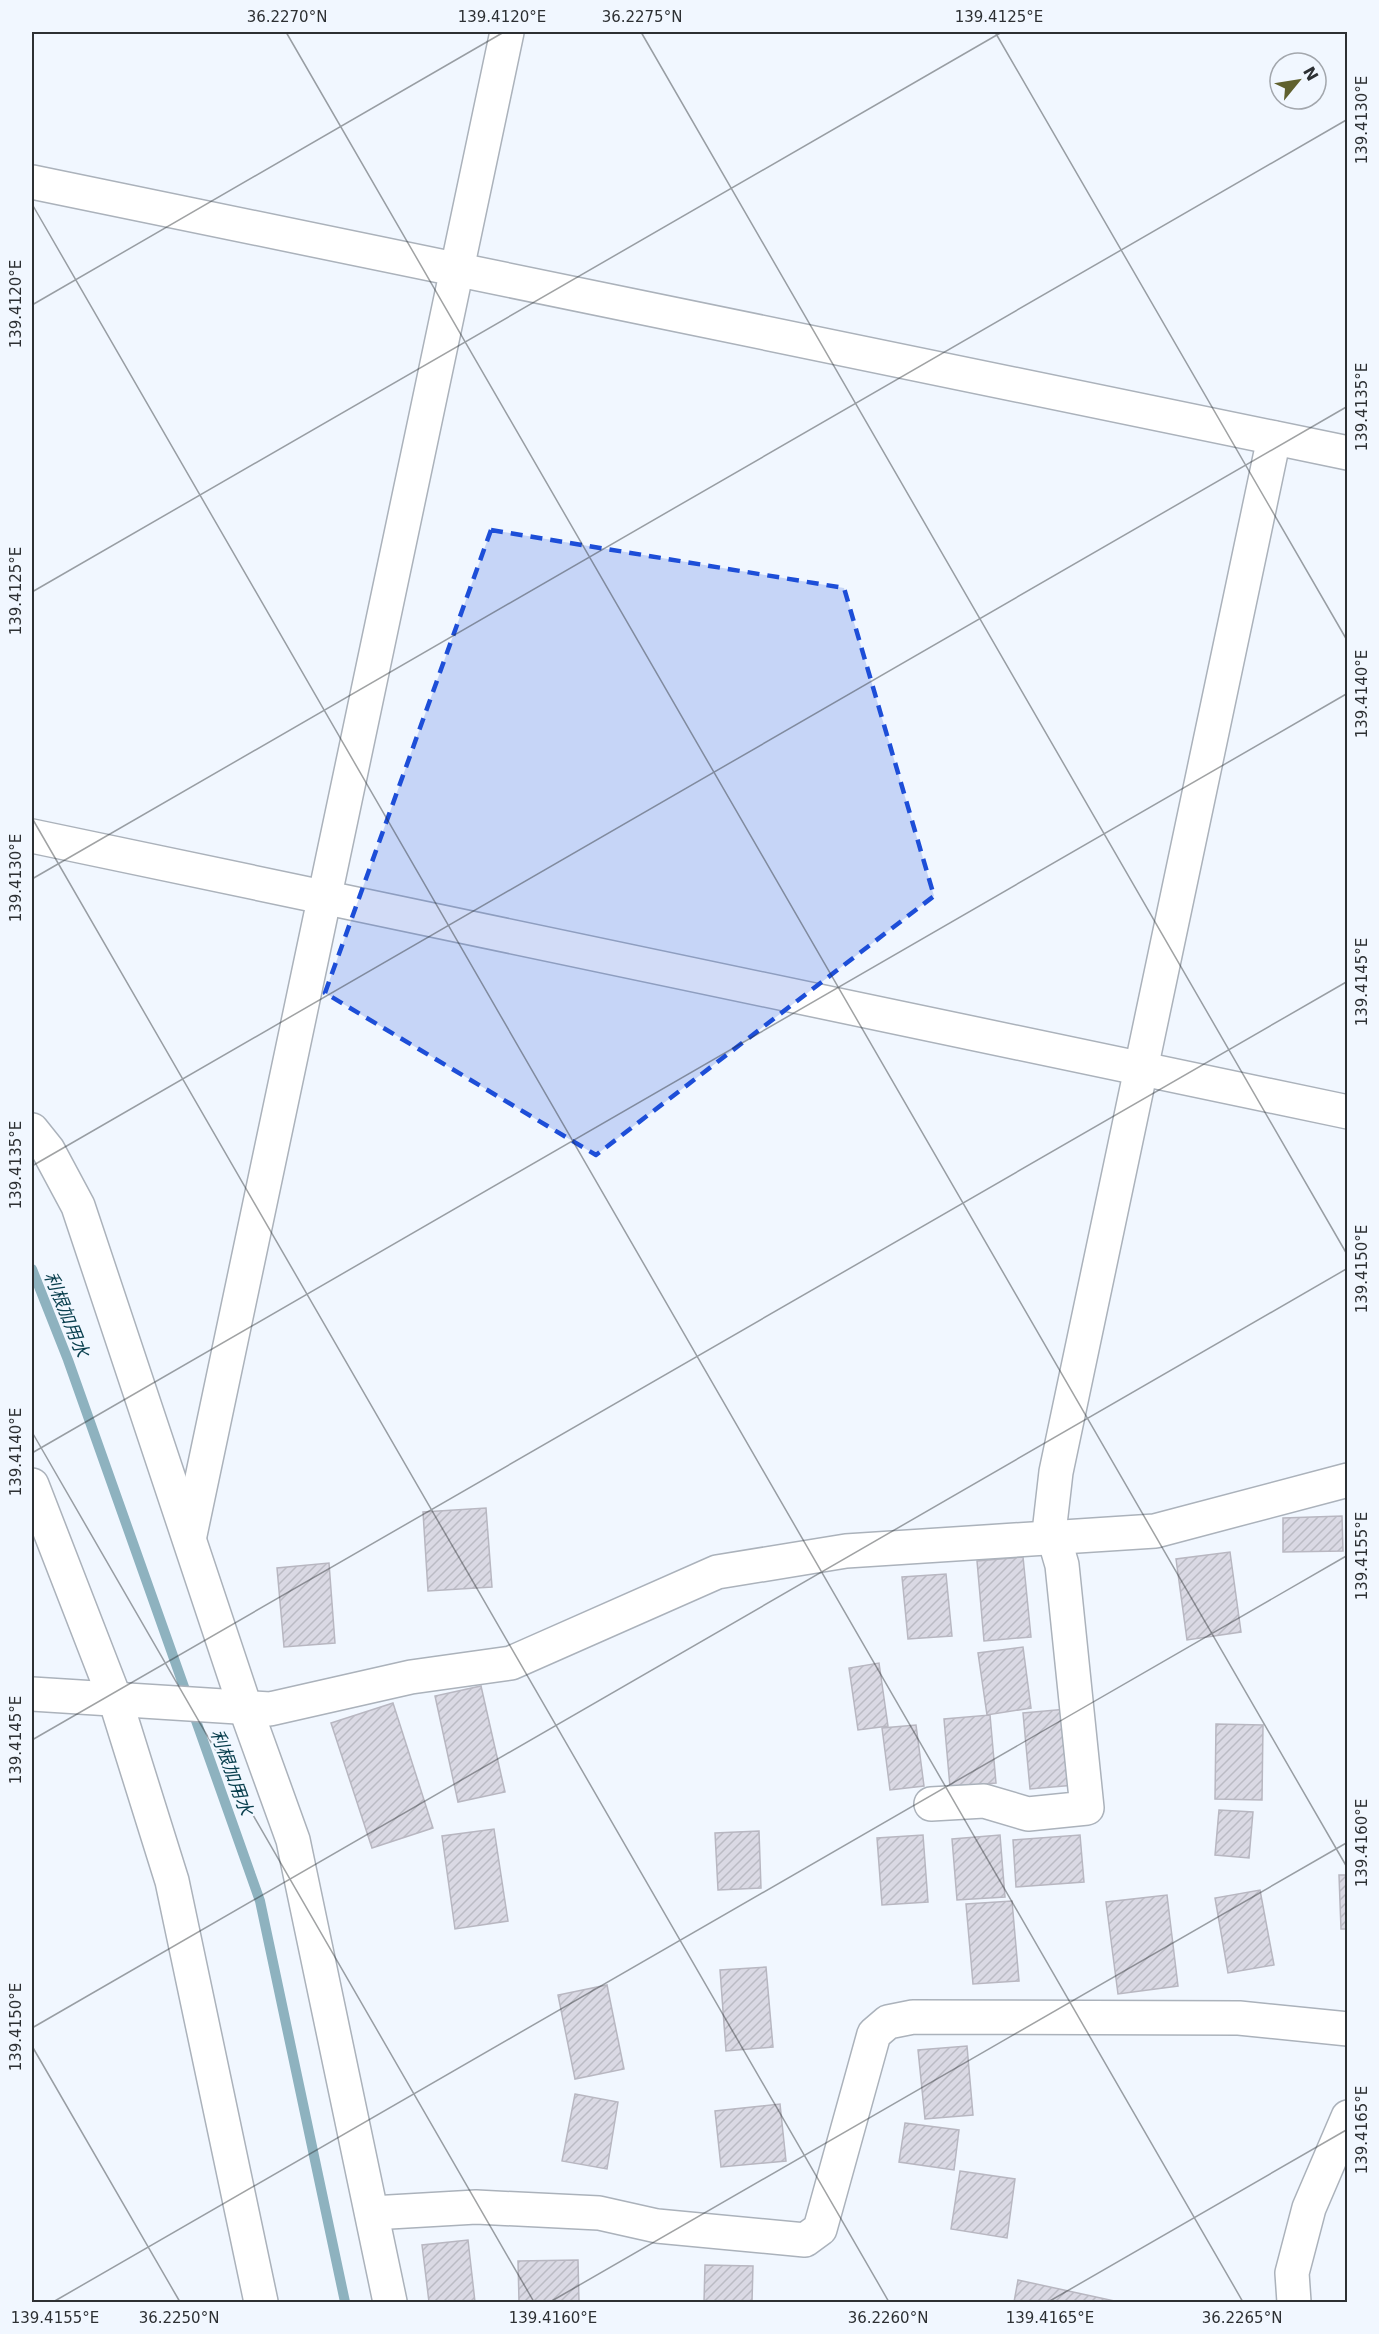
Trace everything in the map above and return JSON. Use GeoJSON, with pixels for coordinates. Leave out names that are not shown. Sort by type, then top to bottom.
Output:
{"type":"FeatureCollection","features":[{"type":"Feature","properties":{"kind":"street"},"geometry":{"type":"LineString","coordinates":[[190,1535],[507,32]]}},
{"type":"Feature","properties":{"kind":"street"},"geometry":{"type":"LineString","coordinates":[[32,182],[1347,453]]}},
{"type":"Feature","properties":{"kind":"street"},"geometry":{"type":"LineString","coordinates":[[931,1804],[984,1802],[1028,1814],[1087,1808],[1062,1565],[1050,1524],[1050,1515],[1056,1472],[1140,1068],[1274,438]]}},
{"type":"Feature","properties":{"kind":"street"},"geometry":{"type":"LineString","coordinates":[[32,836],[1347,1112]]}},
{"type":"Feature","properties":{"kind":"street"},"geometry":{"type":"LineString","coordinates":[[32,1130],[48,1150],[78,1206],[190,1535],[245,1707],[293,1840],[390,2302]]}},
{"type":"Feature","properties":{"kind":"street"},"geometry":{"type":"LineString","coordinates":[[32,1694],[270,1709],[411,1677],[511,1663],[717,1572],[846,1551],[1155,1531],[1347,1480]]}},
{"type":"Feature","properties":{"kind":"street"},"geometry":{"type":"LineString","coordinates":[[32,1485],[115,1699],[172,1881],[261,2302]]}},
{"type":"Feature","properties":{"kind":"street"},"geometry":{"type":"LineString","coordinates":[[372,2213],[476,2207],[599,2213],[657,2226],[805,2240],[820,2229],[874,2034],[888,2022],[913,2018],[1239,2018],[1347,2029]]}},
{"type":"Feature","properties":{"kind":"street"},"geometry":{"type":"LineString","coordinates":[[1294,2302],[1292,2273],[1309,2208],[1347,2117]]}},
{"type":"Feature","properties":{"kind":"highlighted area"},"geometry":{"type":"Polygon","coordinates":[[[491,530],[844,588],[934,896],[596,1155],[325,993],[491,530]]]}},
{"type":"Feature","properties":{"kind":"building"},"geometry":{"type":"Polygon","coordinates":[[[486,1508],[492,1587],[428,1591],[423,1512],[486,1508]]]}},
{"type":"Feature","properties":{"kind":"building"},"geometry":{"type":"Polygon","coordinates":[[[1342,1516],[1343,1551],[1283,1552],[1283,1518],[1342,1516]]]}},
{"type":"Feature","properties":{"kind":"building"},"geometry":{"type":"Polygon","coordinates":[[[1230,1552],[1241,1632],[1187,1640],[1176,1559],[1230,1552]]]}},
{"type":"Feature","properties":{"kind":"building"},"geometry":{"type":"Polygon","coordinates":[[[1023,1557],[1031,1637],[984,1641],[977,1561],[1023,1557]]]}},
{"type":"Feature","properties":{"kind":"building"},"geometry":{"type":"Polygon","coordinates":[[[329,1563],[335,1643],[284,1647],[277,1568],[329,1563]]]}},
{"type":"Feature","properties":{"kind":"building"},"geometry":{"type":"Polygon","coordinates":[[[946,1574],[952,1636],[908,1639],[902,1577],[946,1574]]]}},
{"type":"Feature","properties":{"kind":"building"},"geometry":{"type":"Polygon","coordinates":[[[1023,1647],[1031,1708],[987,1715],[978,1653],[1023,1647]]]}},
{"type":"Feature","properties":{"kind":"building"},"geometry":{"type":"Polygon","coordinates":[[[879,1663],[888,1726],[858,1730],[849,1668],[879,1663]]]}},
{"type":"Feature","properties":{"kind":"building"},"geometry":{"type":"Polygon","coordinates":[[[481,1686],[505,1792],[458,1802],[435,1696],[481,1686]]]}},
{"type":"Feature","properties":{"kind":"building"},"geometry":{"type":"Polygon","coordinates":[[[393,1703],[433,1828],[372,1848],[331,1723],[393,1703]]]}},
{"type":"Feature","properties":{"kind":"building"},"geometry":{"type":"Polygon","coordinates":[[[1067,1709],[1075,1785],[1030,1789],[1023,1713],[1067,1709]]]}},
{"type":"Feature","properties":{"kind":"building"},"geometry":{"type":"Polygon","coordinates":[[[990,1715],[996,1783],[950,1787],[944,1719],[990,1715]]]}},
{"type":"Feature","properties":{"kind":"building"},"geometry":{"type":"Polygon","coordinates":[[[1216,1724],[1263,1725],[1262,1800],[1215,1799],[1216,1724]]]}},
{"type":"Feature","properties":{"kind":"building"},"geometry":{"type":"Polygon","coordinates":[[[916,1725],[924,1786],[890,1790],[882,1728],[916,1725]]]}},
{"type":"Feature","properties":{"kind":"building"},"geometry":{"type":"Polygon","coordinates":[[[1219,1810],[1253,1812],[1249,1858],[1215,1855],[1219,1810]]]}},
{"type":"Feature","properties":{"kind":"building"},"geometry":{"type":"Polygon","coordinates":[[[494,1829],[508,1921],[455,1929],[442,1836],[494,1829]]]}},
{"type":"Feature","properties":{"kind":"building"},"geometry":{"type":"Polygon","coordinates":[[[759,1831],[761,1888],[718,1890],[715,1833],[759,1831]]]}},
{"type":"Feature","properties":{"kind":"building"},"geometry":{"type":"Polygon","coordinates":[[[923,1835],[928,1902],[882,1905],[877,1838],[923,1835]]]}},
{"type":"Feature","properties":{"kind":"building"},"geometry":{"type":"Polygon","coordinates":[[[1000,1835],[1005,1897],[957,1900],[952,1839],[1000,1835]]]}},
{"type":"Feature","properties":{"kind":"building"},"geometry":{"type":"Polygon","coordinates":[[[1080,1835],[1084,1882],[1016,1887],[1013,1840],[1080,1835]]]}},
{"type":"Feature","properties":{"kind":"building"},"geometry":{"type":"Polygon","coordinates":[[[1339,1875],[1348,1875],[1348,1929],[1341,1929],[1339,1875]]]}},
{"type":"Feature","properties":{"kind":"building"},"geometry":{"type":"Polygon","coordinates":[[[1260,1890],[1274,1965],[1228,1973],[1215,1898],[1260,1890]]]}},
{"type":"Feature","properties":{"kind":"building"},"geometry":{"type":"Polygon","coordinates":[[[1167,1895],[1178,1986],[1118,1994],[1106,1902],[1167,1895]]]}},
{"type":"Feature","properties":{"kind":"building"},"geometry":{"type":"Polygon","coordinates":[[[1012,1901],[1019,1981],[973,1984],[966,1904],[1012,1901]]]}},
{"type":"Feature","properties":{"kind":"building"},"geometry":{"type":"Polygon","coordinates":[[[766,1967],[773,2047],[726,2051],[720,1970],[766,1967]]]}},
{"type":"Feature","properties":{"kind":"building"},"geometry":{"type":"Polygon","coordinates":[[[607,1985],[624,2069],[575,2079],[558,1995],[607,1985]]]}},
{"type":"Feature","properties":{"kind":"building"},"geometry":{"type":"Polygon","coordinates":[[[967,2046],[973,2115],[925,2119],[918,2050],[967,2046]]]}},
{"type":"Feature","properties":{"kind":"building"},"geometry":{"type":"Polygon","coordinates":[[[575,2094],[618,2102],[607,2169],[562,2161],[575,2094]]]}},
{"type":"Feature","properties":{"kind":"building"},"geometry":{"type":"Polygon","coordinates":[[[780,2104],[786,2161],[721,2167],[715,2111],[780,2104]]]}},
{"type":"Feature","properties":{"kind":"building"},"geometry":{"type":"Polygon","coordinates":[[[905,2123],[959,2130],[954,2170],[899,2162],[905,2123]]]}},
{"type":"Feature","properties":{"kind":"building"},"geometry":{"type":"Polygon","coordinates":[[[960,2171],[1015,2179],[1007,2238],[951,2229],[960,2171]]]}},
{"type":"Feature","properties":{"kind":"building"},"geometry":{"type":"Polygon","coordinates":[[[468,2240],[475,2302],[429,2302],[422,2245],[468,2240]]]}},
{"type":"Feature","properties":{"kind":"building"},"geometry":{"type":"Polygon","coordinates":[[[578,2260],[579,2302],[519,2302],[518,2261],[578,2260]]]}},
{"type":"Feature","properties":{"kind":"building"},"geometry":{"type":"Polygon","coordinates":[[[705,2265],[753,2266],[752,2302],[704,2302],[705,2265]]]}},
{"type":"Feature","properties":{"kind":"building"},"geometry":{"type":"Polygon","coordinates":[[[1018,2280],[1119,2302],[1014,2302],[1018,2280]]]}},
{"type":"Feature","properties":{"kind":"waterway","name":"利根加用水"},"geometry":{"type":"LineString","coordinates":[[32,1269],[68,1360],[260,1901],[345,2302]]}}]}
